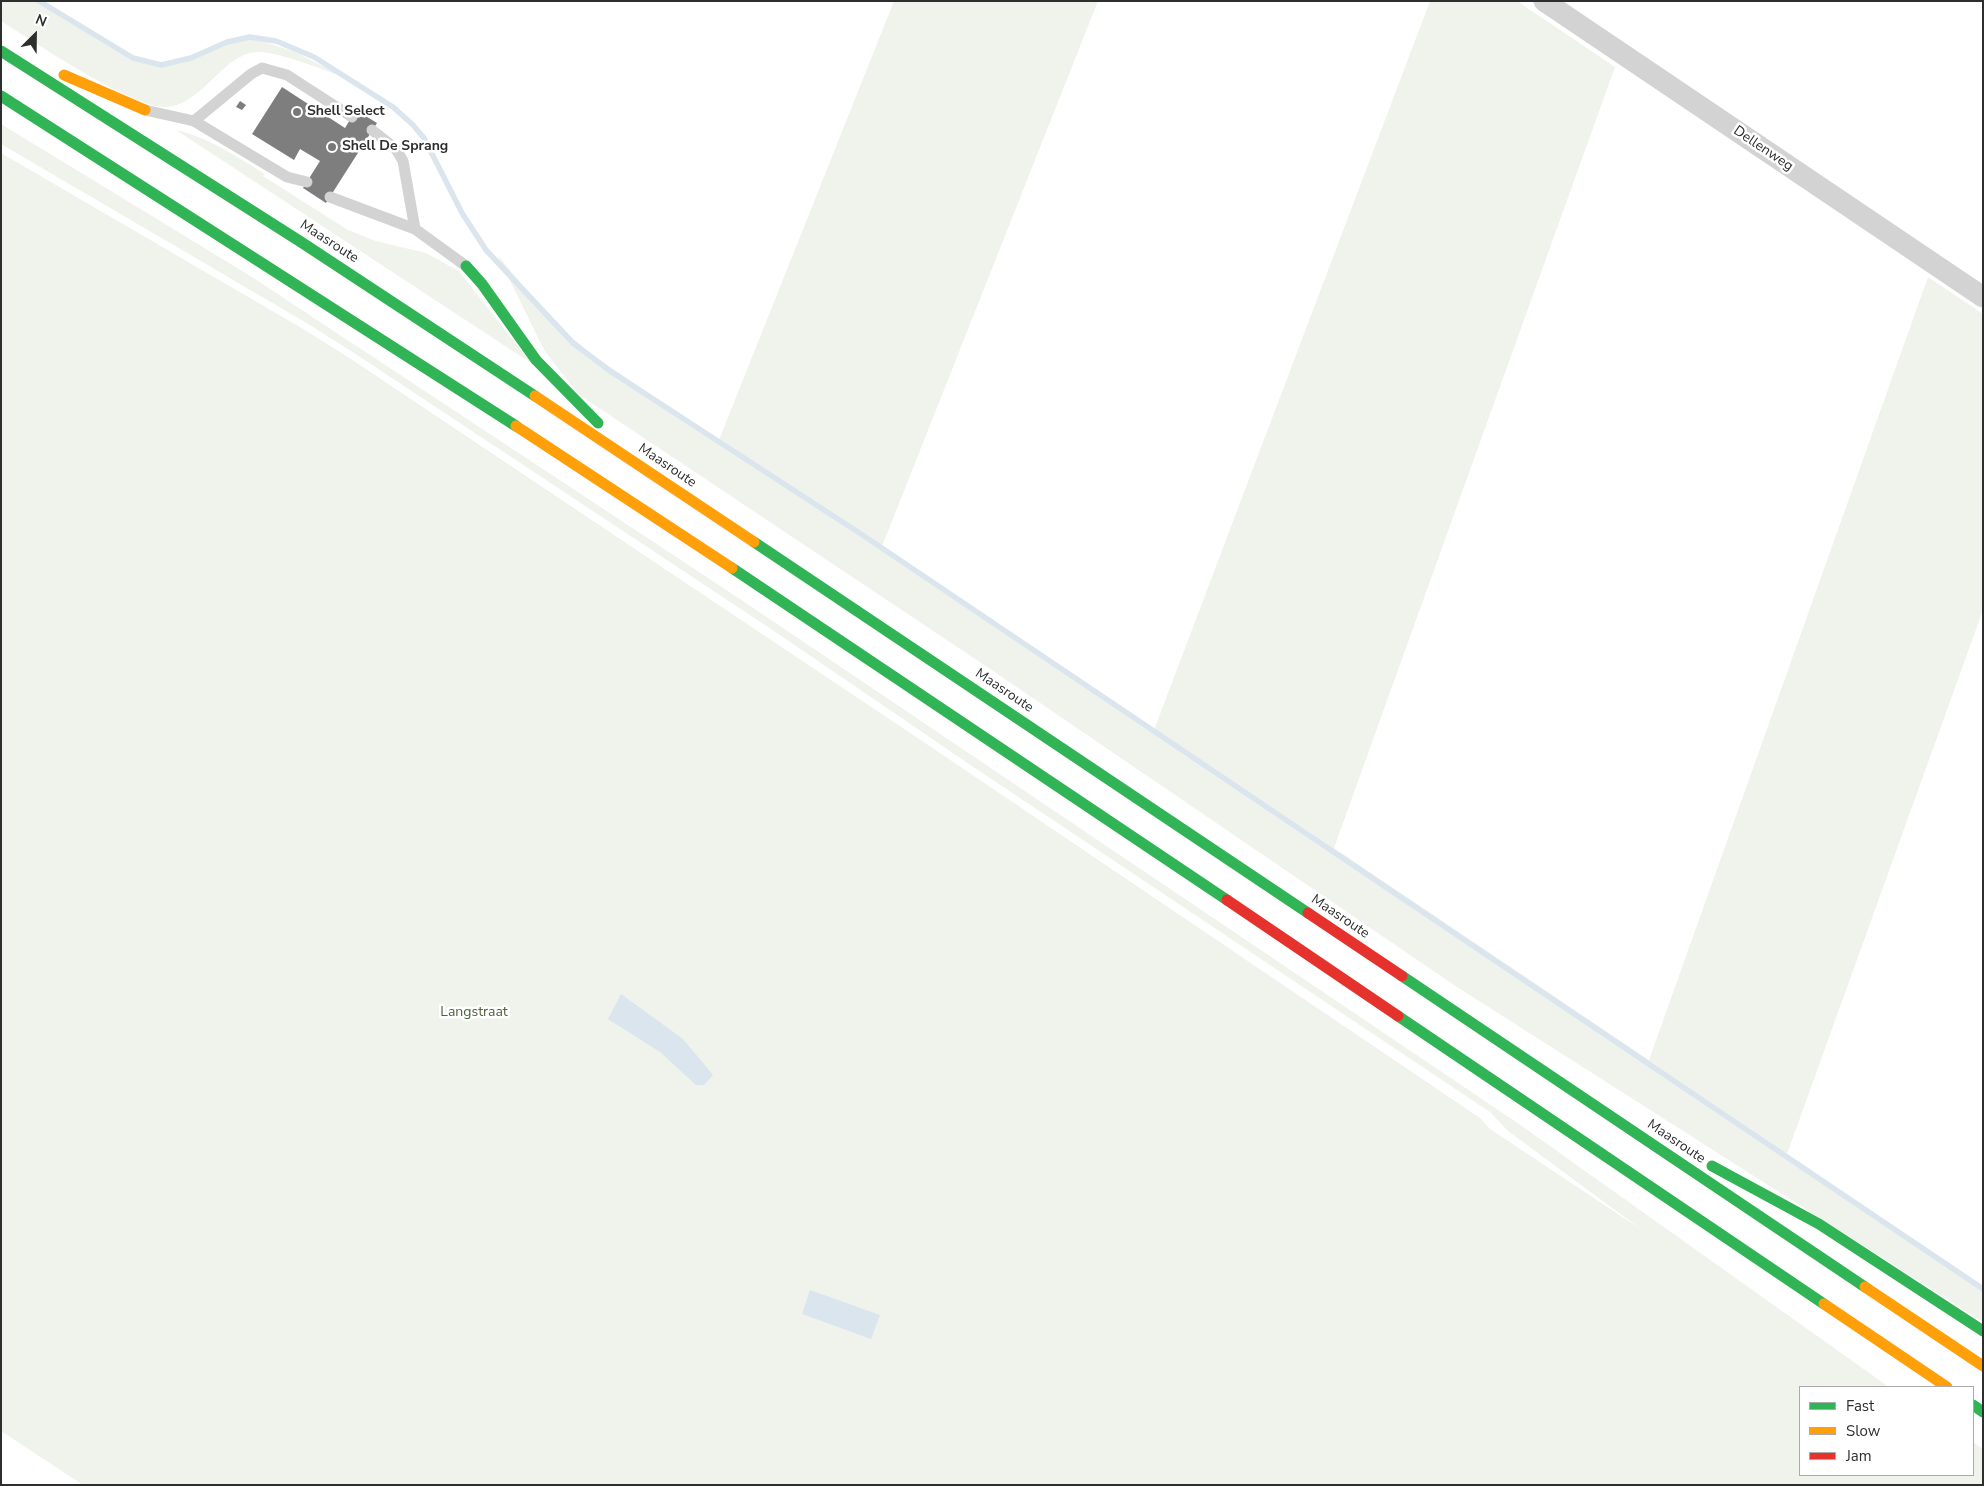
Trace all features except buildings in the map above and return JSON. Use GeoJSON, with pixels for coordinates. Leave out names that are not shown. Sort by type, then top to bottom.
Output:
{"type":"FeatureCollection","features":[{"type":"Feature","properties":{"kind":"highway"},"geometry":{"type":"LineString","coordinates":[[1,49],[145,110]]}},
{"type":"Feature","properties":{"kind":"highway","name":"Maasroute"},"geometry":{"type":"LineString","coordinates":[[1,49],[301,242],[646,470],[1983,1366]]}},
{"type":"Feature","properties":{"kind":"highway"},"geometry":{"type":"LineString","coordinates":[[1,96],[221,233],[449,381],[1437,1041],[1946,1386]]}},
{"type":"Feature","properties":{"kind":"highway"},"geometry":{"type":"LineString","coordinates":[[466,266],[482,284],[514,332],[536,360],[646,470]]}},
{"type":"Feature","properties":{"kind":"highway"},"geometry":{"type":"LineString","coordinates":[[1570,1089],[1682,1149]]}},
{"type":"Feature","properties":{"kind":"highway"},"geometry":{"type":"LineString","coordinates":[[1699,1159],[1819,1224],[1983,1331]]}},
{"type":"Feature","properties":{"kind":"street","name":"Dellenweg"},"geometry":{"type":"LineString","coordinates":[[1544,1],[1983,297]]}},
{"type":"Feature","properties":{"kind":"lane"},"geometry":{"type":"LineString","coordinates":[[194,121],[251,74],[262,68],[287,74],[352,117]]}},
{"type":"Feature","properties":{"kind":"lane"},"geometry":{"type":"LineString","coordinates":[[145,110],[194,121],[287,177],[307,182]]}},
{"type":"Feature","properties":{"kind":"lane"},"geometry":{"type":"LineString","coordinates":[[372,130],[396,149],[403,161],[415,229]]}},
{"type":"Feature","properties":{"kind":"lane"},"geometry":{"type":"LineString","coordinates":[[330,197],[415,229],[466,266]]}},
{"type":"Feature","properties":{"kind":"green space"},"geometry":{"type":"Polygon","coordinates":[[[1,1],[44,1],[132,57],[165,63],[208,52],[230,42],[256,39],[295,52],[342,76],[289,58],[258,52],[246,54],[234,60],[191,98],[179,104],[166,107],[151,105],[108,86],[83,72],[1,21],[1,1]]]}},
{"type":"Feature","properties":{"kind":"green space"},"geometry":{"type":"Polygon","coordinates":[[[894,1],[1098,1],[881,549],[1154,730],[1430,1],[1517,1],[1615,67],[1334,848],[1649,1060],[1928,277],[1983,314],[1983,610],[1787,1154],[1983,1287],[1983,1322],[1457,987],[999,675],[578,394],[544,350],[497,254],[547,316],[591,354],[719,440],[894,1]]]}},
{"type":"Feature","properties":{"kind":"green space","name":"Langstraat"},"geometry":{"type":"Polygon","coordinates":[[[1,124],[252,277],[740,599],[1519,1124],[1888,1386],[1799,1386],[1799,1476],[1974,1476],[1974,1443],[1983,1449],[1983,1485],[83,1485],[1,1431],[1,153],[305,330],[351,359],[943,755],[1480,1118],[1490,1129],[1642,1230],[1508,1131],[1490,1112],[966,762],[771,629],[354,353],[310,325],[1,144],[1,124]]]}},
{"type":"Feature","properties":{"kind":"green space"},"geometry":{"type":"Polygon","coordinates":[[[176,130],[200,138],[233,154],[265,174],[263,176],[348,230],[376,241],[426,253],[459,271],[531,363],[176,130]]]}},
{"type":"Feature","properties":{"kind":"shaded area"},"geometry":{"type":"Polygon","coordinates":[[[621,994],[683,1039],[713,1075],[704,1085],[696,1085],[660,1052],[608,1019],[621,994]]]}},
{"type":"Feature","properties":{"kind":"shaded area"},"geometry":{"type":"Polygon","coordinates":[[[810,1290],[880,1315],[871,1339],[802,1314],[810,1290]]]}},
{"type":"Feature","properties":{"kind":"waterway"},"geometry":{"type":"LineString","coordinates":[[39,1],[133,58],[161,65],[191,58],[227,42],[250,37],[276,41],[314,57],[393,107],[424,138],[462,213],[486,250],[573,343],[610,371],[861,534],[1983,1289]]}},
{"type":"Feature","properties":{"kind":"traffic: fast"},"geometry":{"type":"LineString","coordinates":[[1,51],[301,242],[535,396]]}},
{"type":"Feature","properties":{"kind":"traffic: fast"},"geometry":{"type":"LineString","coordinates":[[1,96],[516,426]]}},
{"type":"Feature","properties":{"kind":"traffic: fast"},"geometry":{"type":"LineString","coordinates":[[466,266],[482,284],[536,360],[598,423]]}},
{"type":"Feature","properties":{"kind":"traffic: fast"},"geometry":{"type":"LineString","coordinates":[[754,542],[1308,913]]}},
{"type":"Feature","properties":{"kind":"traffic: fast"},"geometry":{"type":"LineString","coordinates":[[732,568],[1227,900]]}},
{"type":"Feature","properties":{"kind":"traffic: fast"},"geometry":{"type":"LineString","coordinates":[[1402,976],[1865,1287]]}},
{"type":"Feature","properties":{"kind":"traffic: fast"},"geometry":{"type":"LineString","coordinates":[[1398,1016],[1824,1304]]}},
{"type":"Feature","properties":{"kind":"traffic: fast"},"geometry":{"type":"LineString","coordinates":[[1712,1166],[1819,1224],[1983,1331]]}},
{"type":"Feature","properties":{"kind":"traffic: fast"},"geometry":{"type":"LineString","coordinates":[[1974,1406],[1983,1412]]}},
{"type":"Feature","properties":{"kind":"traffic: slow"},"geometry":{"type":"LineString","coordinates":[[64,75],[145,110]]}},
{"type":"Feature","properties":{"kind":"traffic: slow"},"geometry":{"type":"LineString","coordinates":[[535,396],[754,542]]}},
{"type":"Feature","properties":{"kind":"traffic: slow"},"geometry":{"type":"LineString","coordinates":[[516,426],[732,568]]}},
{"type":"Feature","properties":{"kind":"traffic: slow"},"geometry":{"type":"LineString","coordinates":[[1865,1287],[1983,1366]]}},
{"type":"Feature","properties":{"kind":"traffic: slow"},"geometry":{"type":"LineString","coordinates":[[1824,1304],[1946,1386]]}},
{"type":"Feature","properties":{"kind":"traffic: jam"},"geometry":{"type":"LineString","coordinates":[[1227,900],[1398,1016]]}},
{"type":"Feature","properties":{"kind":"traffic: jam"},"geometry":{"type":"LineString","coordinates":[[1308,913],[1402,976]]}},
{"type":"Feature","properties":{"kind":"place","name":"Shell Select"},"geometry":{"type":"Point","coordinates":[297,112]}},
{"type":"Feature","properties":{"kind":"place","name":"Shell De Sprang"},"geometry":{"type":"Point","coordinates":[332,147]}}]}
